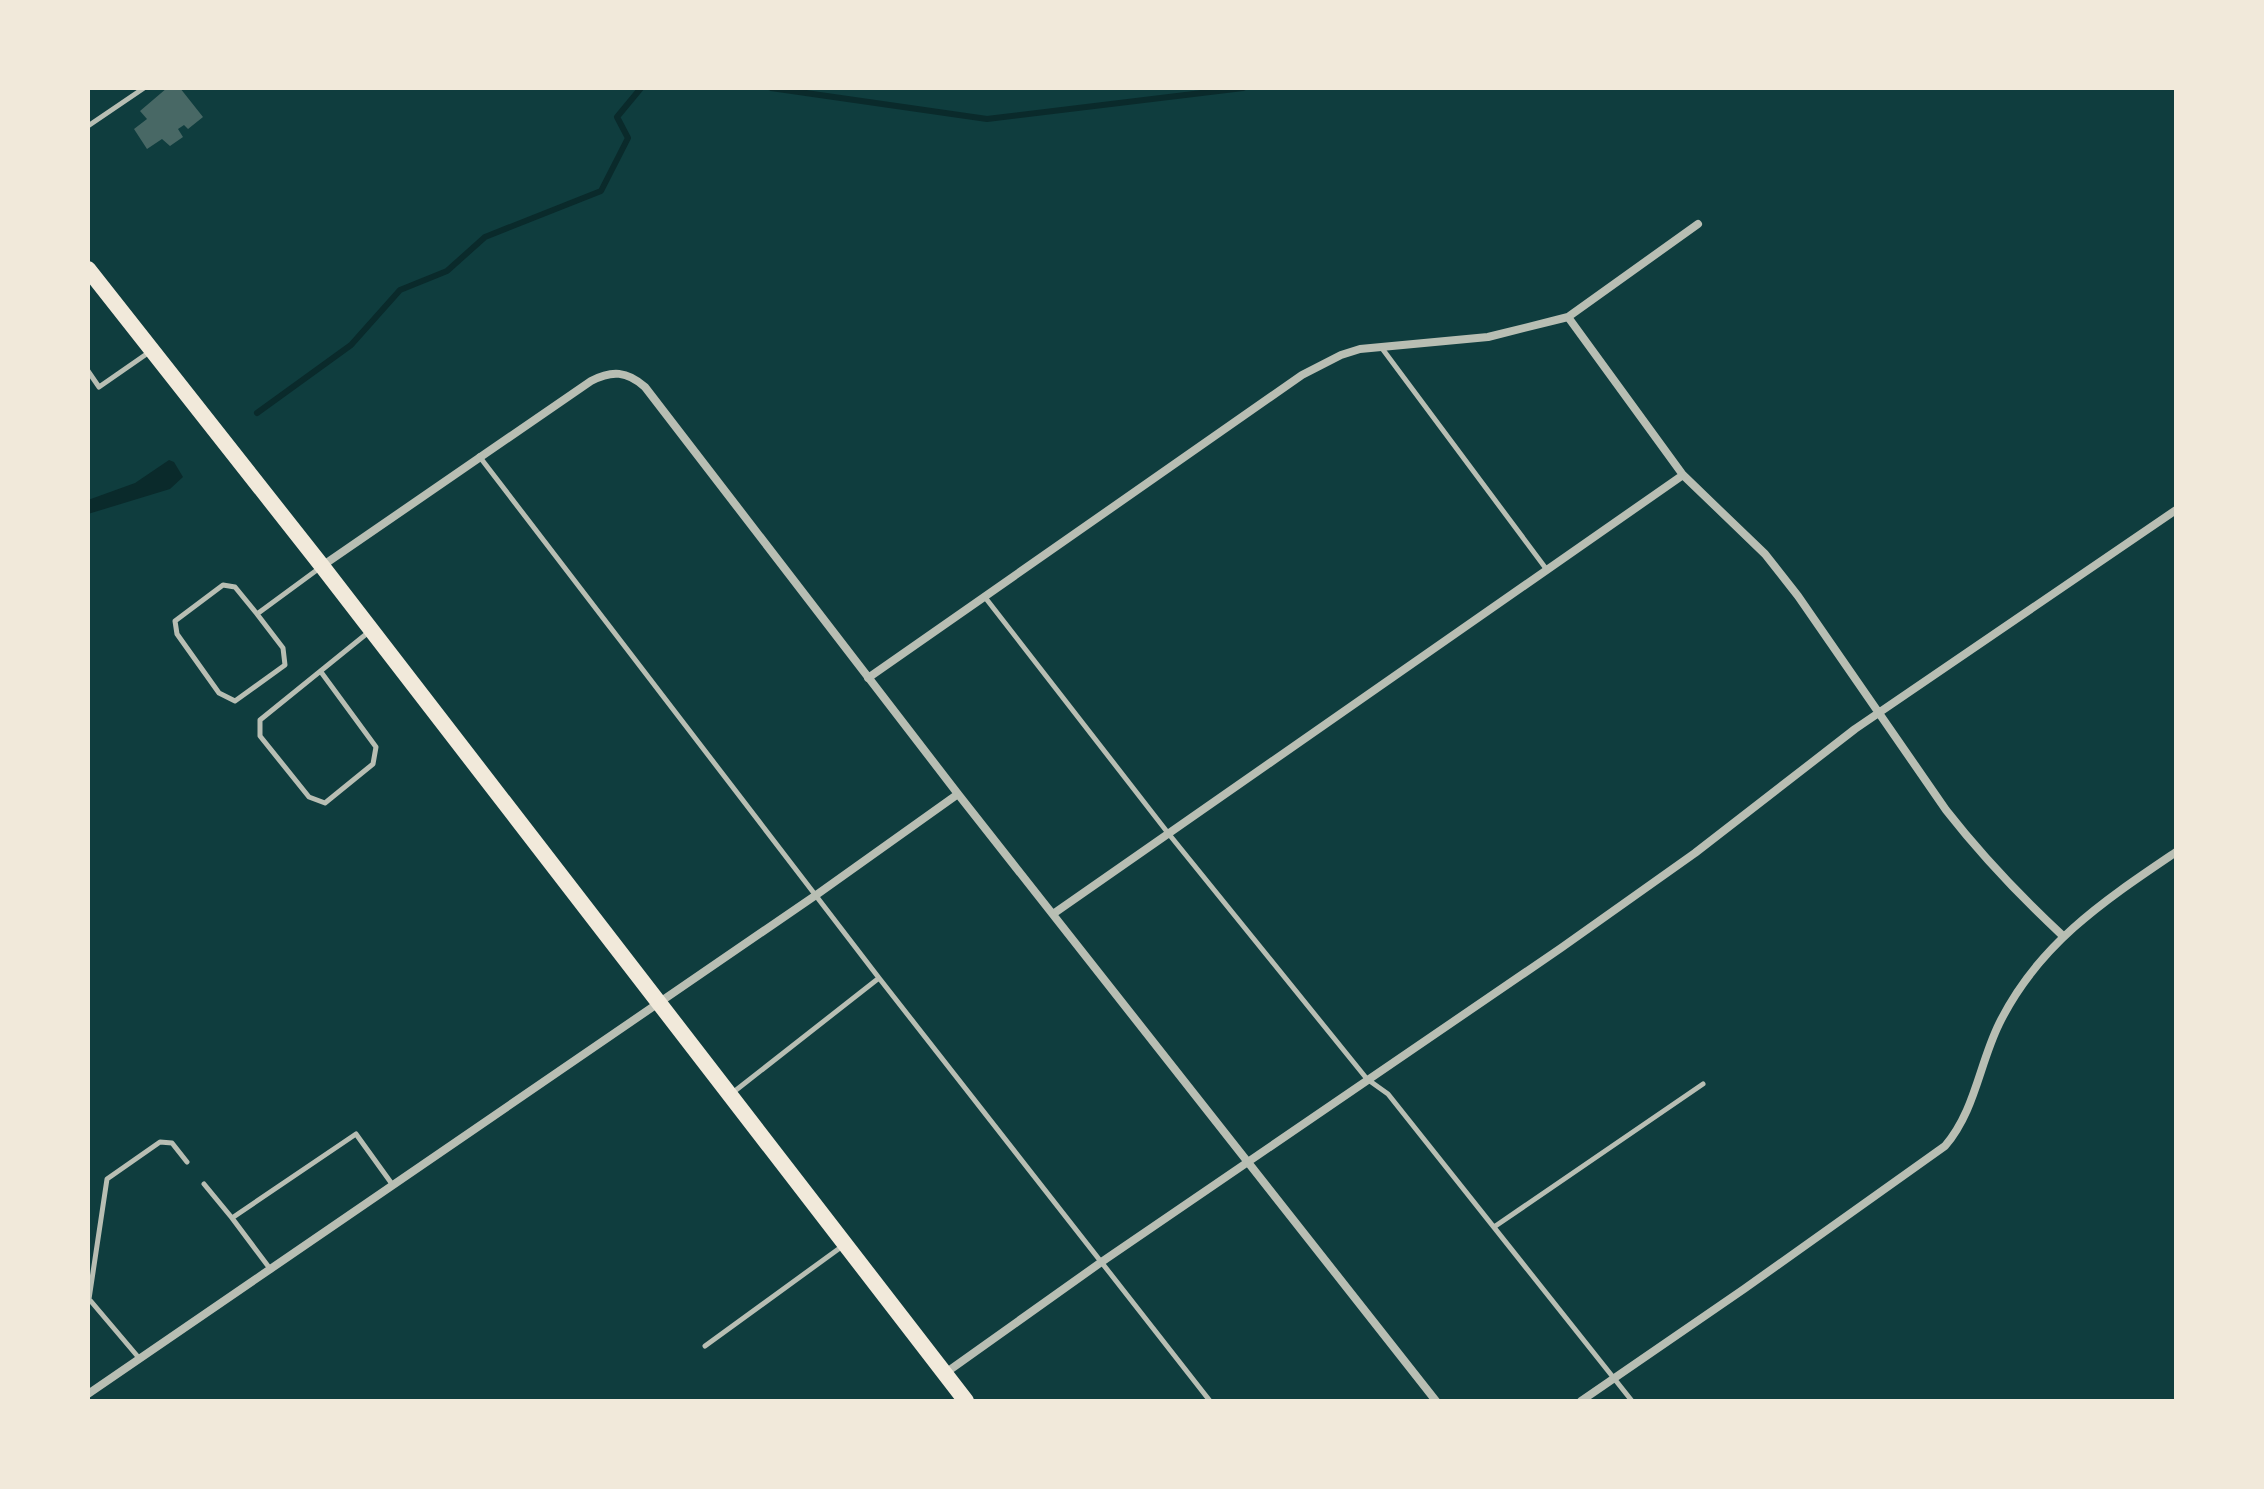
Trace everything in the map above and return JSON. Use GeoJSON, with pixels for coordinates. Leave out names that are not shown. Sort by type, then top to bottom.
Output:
{"type":"FeatureCollection","features":[{"type":"Feature","properties":{"kind":"main road"},"geometry":{"type":"LineString","coordinates":[[88,269],[322,566],[966,1401]]}},
{"type":"Feature","properties":{"kind":"street"},"geometry":{"type":"LineString","coordinates":[[868,678],[1302,375],[1341,355],[1380,346],[1488,337],[1568,317],[1698,224]]}},
{"type":"Feature","properties":{"kind":"street"},"geometry":{"type":"LineString","coordinates":[[1568,317],[1683,475],[1765,554],[1798,596],[1968,838],[1995,870],[2063,936]]}},
{"type":"Feature","properties":{"kind":"street"},"geometry":{"type":"LineString","coordinates":[[322,566],[591,381],[606,373],[623,373],[635,378],[1436,1401]]}},
{"type":"Feature","properties":{"kind":"street"},"geometry":{"type":"LineString","coordinates":[[1053,914],[1683,475]]}},
{"type":"Feature","properties":{"kind":"street"},"geometry":{"type":"LineString","coordinates":[[944,1374],[1100,1263],[1561,948],[1695,853],[1878,713],[2176,510]]}},
{"type":"Feature","properties":{"kind":"street"},"geometry":{"type":"LineString","coordinates":[[88,1394],[958,794]]}},
{"type":"Feature","properties":{"kind":"street"},"geometry":{"type":"LineString","coordinates":[[1581,1401],[1945,1146],[1963,1122],[2000,1023],[2020,990],[2063,936],[2105,900],[2176,852]]}},
{"type":"Feature","properties":{"kind":"lane"},"geometry":{"type":"LineString","coordinates":[[88,126],[144,88]]}},
{"type":"Feature","properties":{"kind":"lane"},"geometry":{"type":"LineString","coordinates":[[1380,346],[1548,571]]}},
{"type":"Feature","properties":{"kind":"lane"},"geometry":{"type":"LineString","coordinates":[[88,371],[99,387],[152,350]]}},
{"type":"Feature","properties":{"kind":"lane"},"geometry":{"type":"LineString","coordinates":[[479,456],[879,978],[1210,1401]]}},
{"type":"Feature","properties":{"kind":"lane"},"geometry":{"type":"LineString","coordinates":[[257,614],[322,566]]}},
{"type":"Feature","properties":{"kind":"lane"},"geometry":{"type":"LineString","coordinates":[[223,585],[235,587],[257,614],[283,648],[285,665],[235,701],[219,693],[177,634],[175,621],[223,585]]}},
{"type":"Feature","properties":{"kind":"lane"},"geometry":{"type":"LineString","coordinates":[[984,596],[1168,833],[1367,1079],[1388,1094],[1632,1401]]}},
{"type":"Feature","properties":{"kind":"lane"},"geometry":{"type":"LineString","coordinates":[[321,672],[376,747],[373,764],[325,803],[309,797],[260,736],[260,720],[371,630]]}},
{"type":"Feature","properties":{"kind":"lane"},"geometry":{"type":"LineString","coordinates":[[730,1095],[879,978]]}},
{"type":"Feature","properties":{"kind":"lane"},"geometry":{"type":"LineString","coordinates":[[1494,1227],[1703,1084]]}},
{"type":"Feature","properties":{"kind":"lane"},"geometry":{"type":"LineString","coordinates":[[232,1218],[356,1134],[393,1185]]}},
{"type":"Feature","properties":{"kind":"lane"},"geometry":{"type":"LineString","coordinates":[[140,1359],[89,1298],[107,1179],[160,1142],[172,1143],[187,1162]]}},
{"type":"Feature","properties":{"kind":"lane"},"geometry":{"type":"LineString","coordinates":[[204,1184],[271,1270]]}},
{"type":"Feature","properties":{"kind":"lane"},"geometry":{"type":"LineString","coordinates":[[705,1346],[845,1244]]}},
{"type":"Feature","properties":{"kind":"water"},"geometry":{"type":"Polygon","coordinates":[[[169,460],[174,462],[183,477],[170,489],[88,514],[88,500],[135,483],[169,460]]]}},
{"type":"Feature","properties":{"kind":"building"},"geometry":{"type":"Polygon","coordinates":[[[167,88],[180,88],[203,117],[188,129],[184,125],[178,129],[183,137],[170,146],[162,139],[147,149],[134,129],[147,119],[140,111],[167,88]]]}},
{"type":"Feature","properties":{"kind":"waterway"},"geometry":{"type":"LineString","coordinates":[[257,413],[351,345],[400,290],[447,271],[485,237],[601,191],[628,138],[617,117],[641,88]]}},
{"type":"Feature","properties":{"kind":"waterway"},"geometry":{"type":"LineString","coordinates":[[771,88],[987,119],[1243,88]]}}]}
